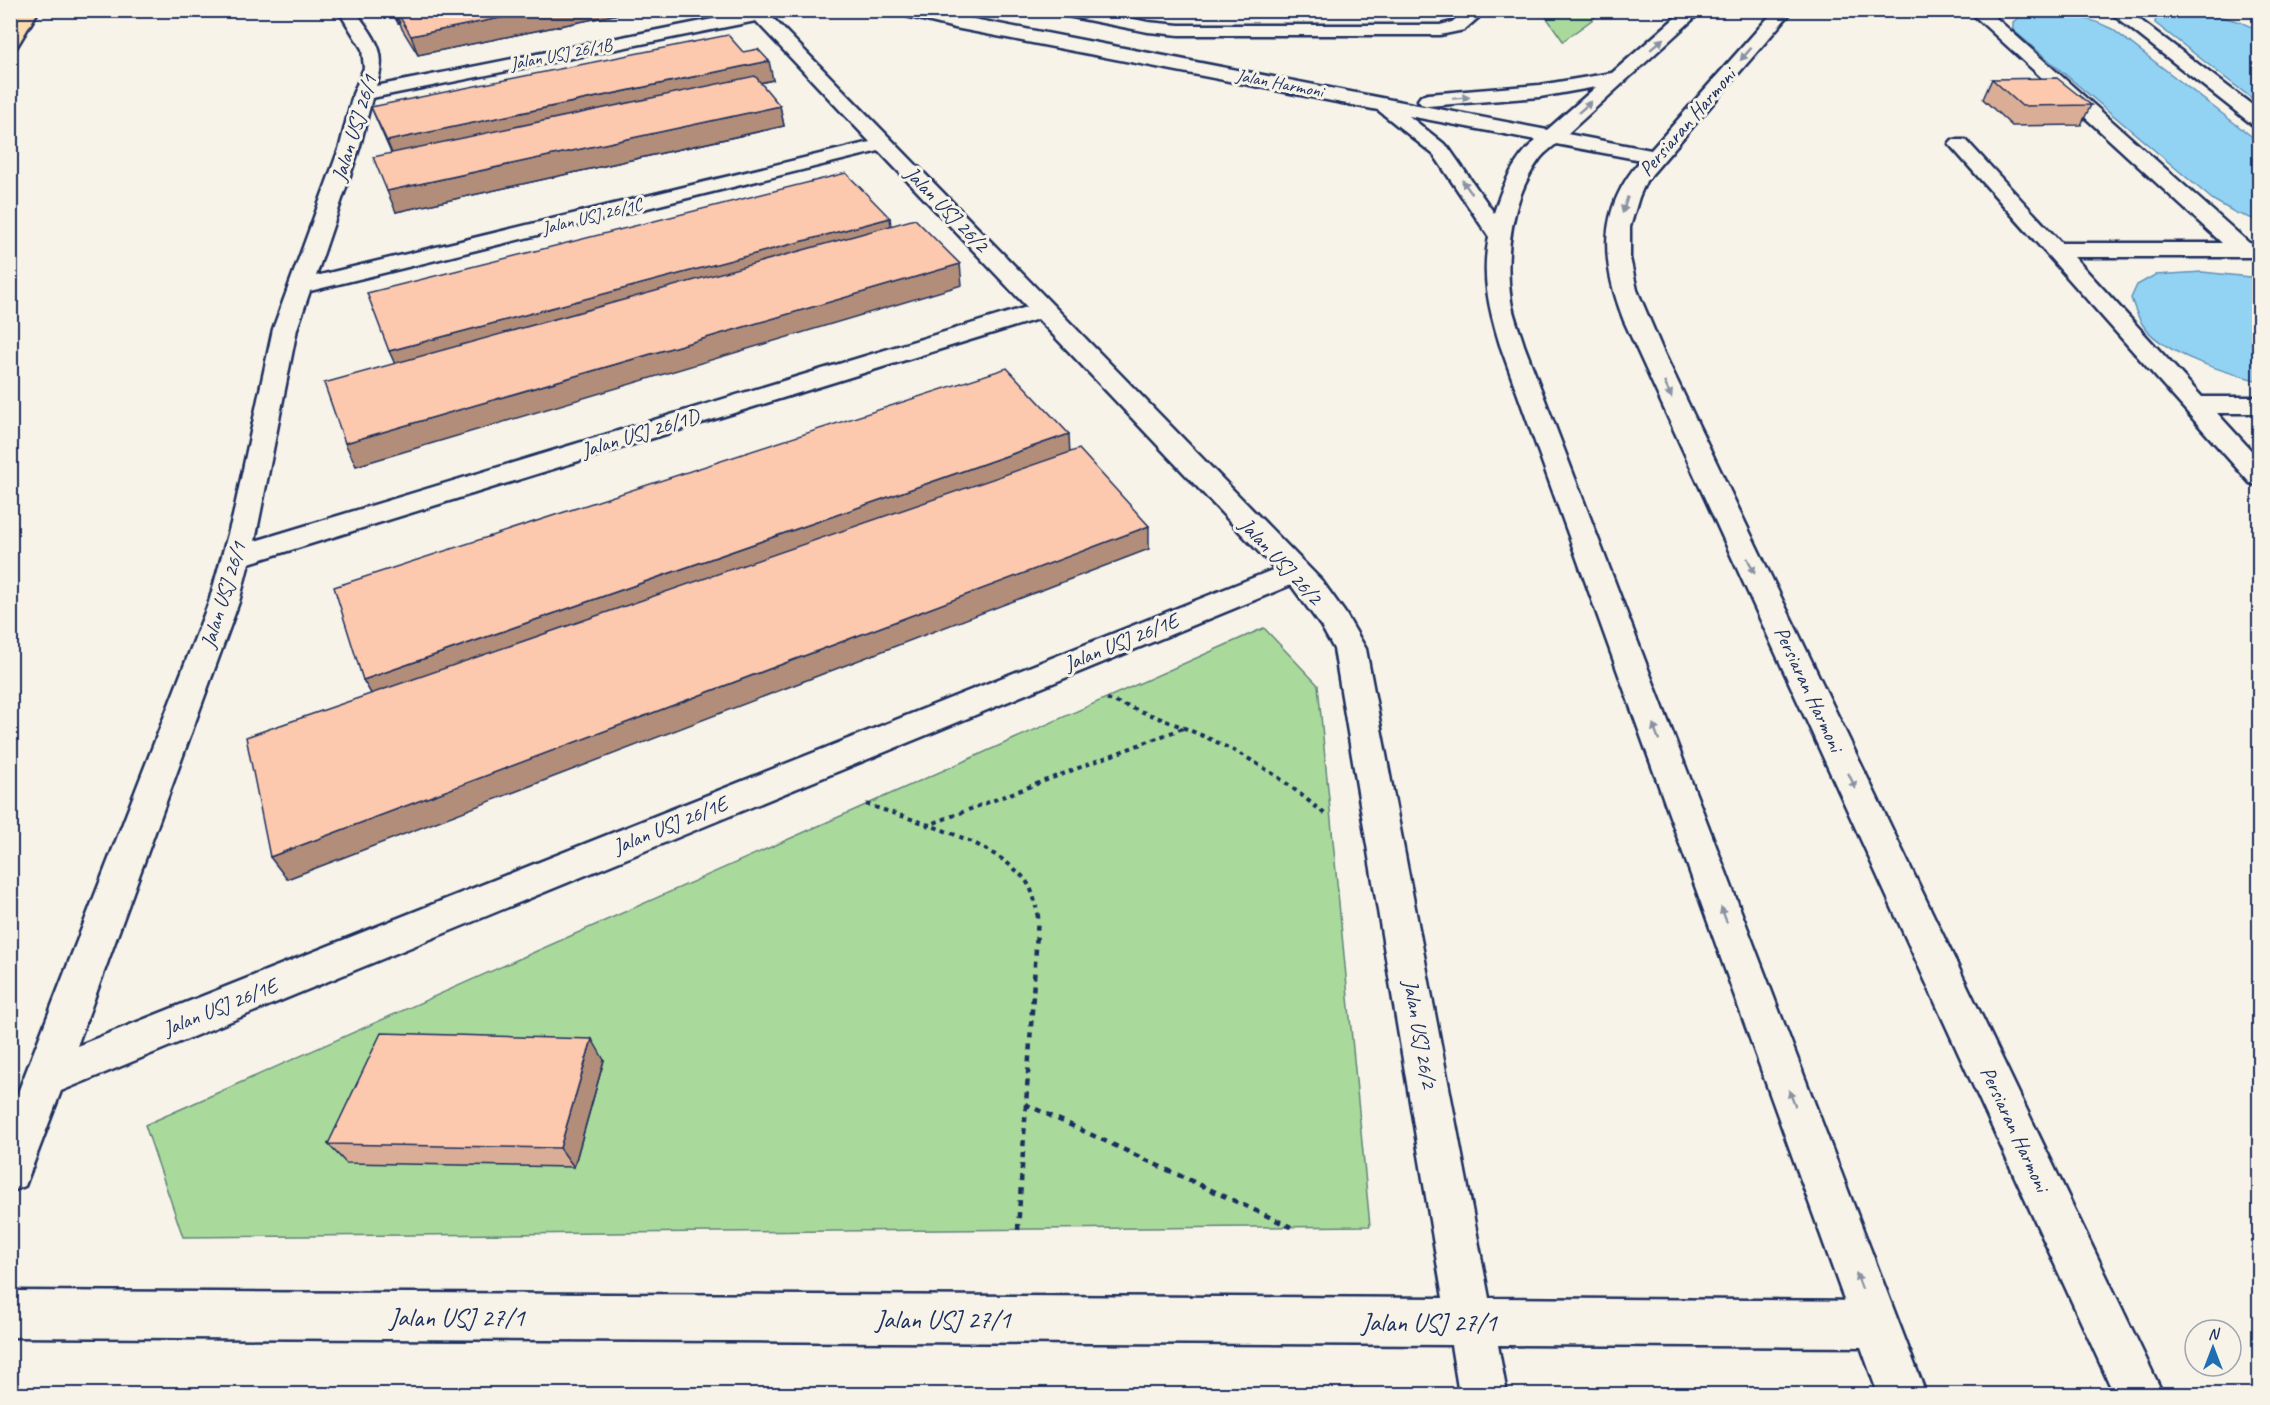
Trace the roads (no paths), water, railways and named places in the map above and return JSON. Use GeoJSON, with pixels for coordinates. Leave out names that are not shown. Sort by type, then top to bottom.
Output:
{"type":"FeatureCollection","features":[{"type":"Feature","properties":{"kind":"highway"},"geometry":{"type":"LineString","coordinates":[[10,44],[31,10]]}},
{"type":"Feature","properties":{"kind":"street","name":"Jalan USJ 26/1"},"geometry":{"type":"LineString","coordinates":[[10,1171],[224,602],[247,516],[285,329],[350,147],[363,94],[373,68],[374,57],[371,49],[346,10]]}},
{"type":"Feature","properties":{"kind":"street","name":"Jalan Harmoni"},"geometry":{"type":"LineString","coordinates":[[904,10],[955,23],[1656,156]]}},
{"type":"Feature","properties":{"kind":"street"},"geometry":{"type":"LineString","coordinates":[[1062,10],[1148,27],[1179,30],[1440,30],[1458,26],[1479,10]]}},
{"type":"Feature","properties":{"kind":"street"},"geometry":{"type":"LineString","coordinates":[[1695,10],[1532,155],[1518,177],[1499,236],[1499,302],[1512,345],[1902,1395]]}},
{"type":"Feature","properties":{"kind":"street","name":"Persiaran Harmoni"},"geometry":{"type":"LineString","coordinates":[[1785,10],[1636,179],[1625,203],[1618,230],[1620,266],[1632,310],[2139,1395]]}},
{"type":"Feature","properties":{"kind":"street"},"geometry":{"type":"LineString","coordinates":[[1976,10],[2251,250]]}},
{"type":"Feature","properties":{"kind":"street"},"geometry":{"type":"LineString","coordinates":[[2115,10],[2259,121]]}},
{"type":"Feature","properties":{"kind":"street"},"geometry":{"type":"LineString","coordinates":[[2253,10],[2259,14]]}},
{"type":"Feature","properties":{"kind":"street","name":"Jalan USJ 26/1B"},"geometry":{"type":"LineString","coordinates":[[363,94],[758,13]]}},
{"type":"Feature","properties":{"kind":"street","name":"Jalan USJ 26/2"},"geometry":{"type":"LineString","coordinates":[[758,13],[1311,588],[1350,649],[1483,1395]]}},
{"type":"Feature","properties":{"kind":"street"},"geometry":{"type":"LineString","coordinates":[[1381,103],[1540,92],[1618,78]]}},
{"type":"Feature","properties":{"kind":"street"},"geometry":{"type":"LineString","coordinates":[[1381,103],[1441,151],[1499,236]]}},
{"type":"Feature","properties":{"kind":"street","name":"Jalan USJ 26/1C"},"geometry":{"type":"LineString","coordinates":[[299,287],[885,144]]}},
{"type":"Feature","properties":{"kind":"street"},"geometry":{"type":"LineString","coordinates":[[1959,144],[2259,477]]}},
{"type":"Feature","properties":{"kind":"street"},"geometry":{"type":"LineString","coordinates":[[2055,250],[2251,250]]}},
{"type":"Feature","properties":{"kind":"street","name":"Jalan USJ 26/1D"},"geometry":{"type":"LineString","coordinates":[[236,557],[1043,310]]}},
{"type":"Feature","properties":{"kind":"street"},"geometry":{"type":"LineString","coordinates":[[2194,405],[2259,405]]}},
{"type":"Feature","properties":{"kind":"street","name":"Jalan USJ 26/1E"},"geometry":{"type":"LineString","coordinates":[[46,1078],[1295,572]]}},
{"type":"Feature","properties":{"kind":"street","name":"Jalan USJ 27/1"},"geometry":{"type":"LineString","coordinates":[[10,1314],[1875,1324]]}},
{"type":"Feature","properties":{"kind":"water"},"geometry":{"type":"Polygon","coordinates":[[[2035,14],[2075,17],[2094,21],[2112,29],[2259,142],[2259,221],[2236,213],[2213,200],[2013,30],[2013,22],[2020,17],[2035,14]]]}},
{"type":"Feature","properties":{"kind":"water"},"geometry":{"type":"Polygon","coordinates":[[[2170,14],[2228,18],[2259,32],[2259,104],[2155,23],[2156,17],[2170,14]]]}},
{"type":"Feature","properties":{"kind":"water"},"geometry":{"type":"Polygon","coordinates":[[[2202,272],[2259,278],[2259,381],[2214,368],[2182,355],[2155,338],[2140,321],[2131,298],[2137,285],[2155,275],[2202,272]]]}}]}
